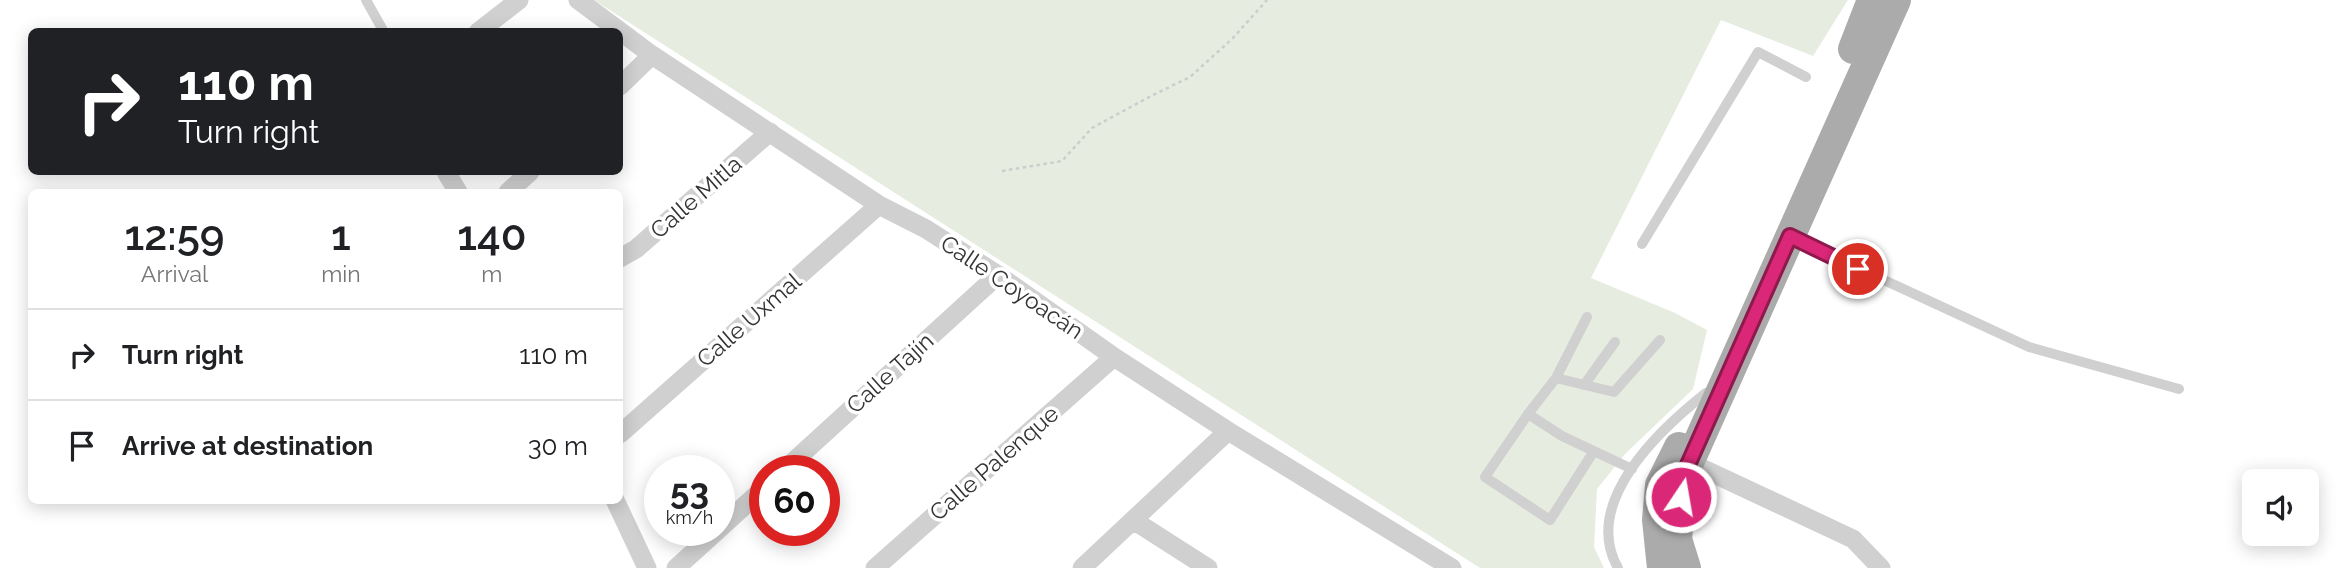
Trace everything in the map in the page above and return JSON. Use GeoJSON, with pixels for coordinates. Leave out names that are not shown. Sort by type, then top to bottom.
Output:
{"type":"FeatureCollection","features":[{"type":"Feature","properties":{"kind":"main road"},"geometry":{"type":"LineString","coordinates":[[1671,454],[1706,393],[1785,216],[1872,0]]}},
{"type":"Feature","properties":{"kind":"main road"},"geometry":{"type":"LineString","coordinates":[[1662,568],[1657,520],[1660,485],[1671,454],[1790,236],[1896,0]]}},
{"type":"Feature","properties":{"kind":"main road"},"geometry":{"type":"LineString","coordinates":[[1671,454],[1683,476],[1677,539],[1686,568]]}},
{"type":"Feature","properties":{"kind":"street"},"geometry":{"type":"LineString","coordinates":[[483,28],[519,0]]}},
{"type":"Feature","properties":{"kind":"street","name":"Calle Coyoacán"},"geometry":{"type":"LineString","coordinates":[[578,0],[616,28]]}},
{"type":"Feature","properties":{"kind":"street","name":"Calle Coyoacán"},"geometry":{"type":"LineString","coordinates":[[623,33],[879,205],[926,229],[998,275],[1114,357],[1228,431],[1452,568]]}},
{"type":"Feature","properties":{"kind":"street"},"geometry":{"type":"LineString","coordinates":[[623,83],[652,55]]}},
{"type":"Feature","properties":{"kind":"street","name":"Calle Mitla"},"geometry":{"type":"LineString","coordinates":[[623,256],[636,249],[769,132]]}},
{"type":"Feature","properties":{"kind":"street"},"geometry":{"type":"LineString","coordinates":[[511,189],[527,175]]}},
{"type":"Feature","properties":{"kind":"street","name":"Calle Uxmal"},"geometry":{"type":"LineString","coordinates":[[623,431],[879,205]]}},
{"type":"Feature","properties":{"kind":"street","name":"Calle Tajín"},"geometry":{"type":"LineString","coordinates":[[801,455],[998,275]]}},
{"type":"Feature","properties":{"kind":"street","name":"Calle Palenque"},"geometry":{"type":"LineString","coordinates":[[875,568],[1114,357]]}},
{"type":"Feature","properties":{"kind":"street"},"geometry":{"type":"LineString","coordinates":[[1082,568],[1228,431]]}},
{"type":"Feature","properties":{"kind":"street"},"geometry":{"type":"LineString","coordinates":[[1671,454],[1853,539],[1881,568]]}},
{"type":"Feature","properties":{"kind":"street"},"geometry":{"type":"LineString","coordinates":[[735,514],[749,501]]}},
{"type":"Feature","properties":{"kind":"street"},"geometry":{"type":"LineString","coordinates":[[617,504],[647,568]]}},
{"type":"Feature","properties":{"kind":"street"},"geometry":{"type":"LineString","coordinates":[[1133,520],[1208,568]]}},
{"type":"Feature","properties":{"kind":"street"},"geometry":{"type":"LineString","coordinates":[[676,568],[700,546]]}},
{"type":"Feature","properties":{"kind":"lane"},"geometry":{"type":"LineString","coordinates":[[366,0],[382,28]]}},
{"type":"Feature","properties":{"kind":"lane"},"geometry":{"type":"LineString","coordinates":[[1642,244],[1758,52],[1806,77]]}},
{"type":"Feature","properties":{"kind":"lane"},"geometry":{"type":"LineString","coordinates":[[1790,236],[2029,347],[2179,389]]}},
{"type":"Feature","properties":{"kind":"lane"},"geometry":{"type":"LineString","coordinates":[[1587,317],[1556,379],[1528,414],[1485,477],[1550,520],[1594,451]]}},
{"type":"Feature","properties":{"kind":"lane"},"geometry":{"type":"LineString","coordinates":[[1556,379],[1614,392],[1660,340]]}},
{"type":"Feature","properties":{"kind":"lane"},"geometry":{"type":"LineString","coordinates":[[1584,385],[1615,342]]}},
{"type":"Feature","properties":{"kind":"lane"},"geometry":{"type":"LineString","coordinates":[[1528,414],[1562,436],[1632,469]]}},
{"type":"Feature","properties":{"kind":"lane"},"geometry":{"type":"LineString","coordinates":[[1618,568],[1608,546],[1608,524],[1615,498],[1632,469],[1671,454]]}},
{"type":"Feature","properties":{"kind":"path"},"geometry":{"type":"LineString","coordinates":[[1002,171],[1062,161],[1092,128],[1190,77],[1232,39],[1267,0]]}},
{"type":"Feature","properties":{"kind":"shaded area"},"geometry":{"type":"Polygon","coordinates":[[[594,0],[1848,0],[1813,56],[1721,20],[1591,278],[1675,313],[1707,330],[1693,389],[1625,454],[1597,489],[1594,547],[1604,568],[1480,568],[594,0]]]}},
{"type":"Feature","properties":{"kind":"route"},"geometry":{"type":"LineString","coordinates":[[1681,497],[1683,476],[1790,236],[1858,269]]}}]}
